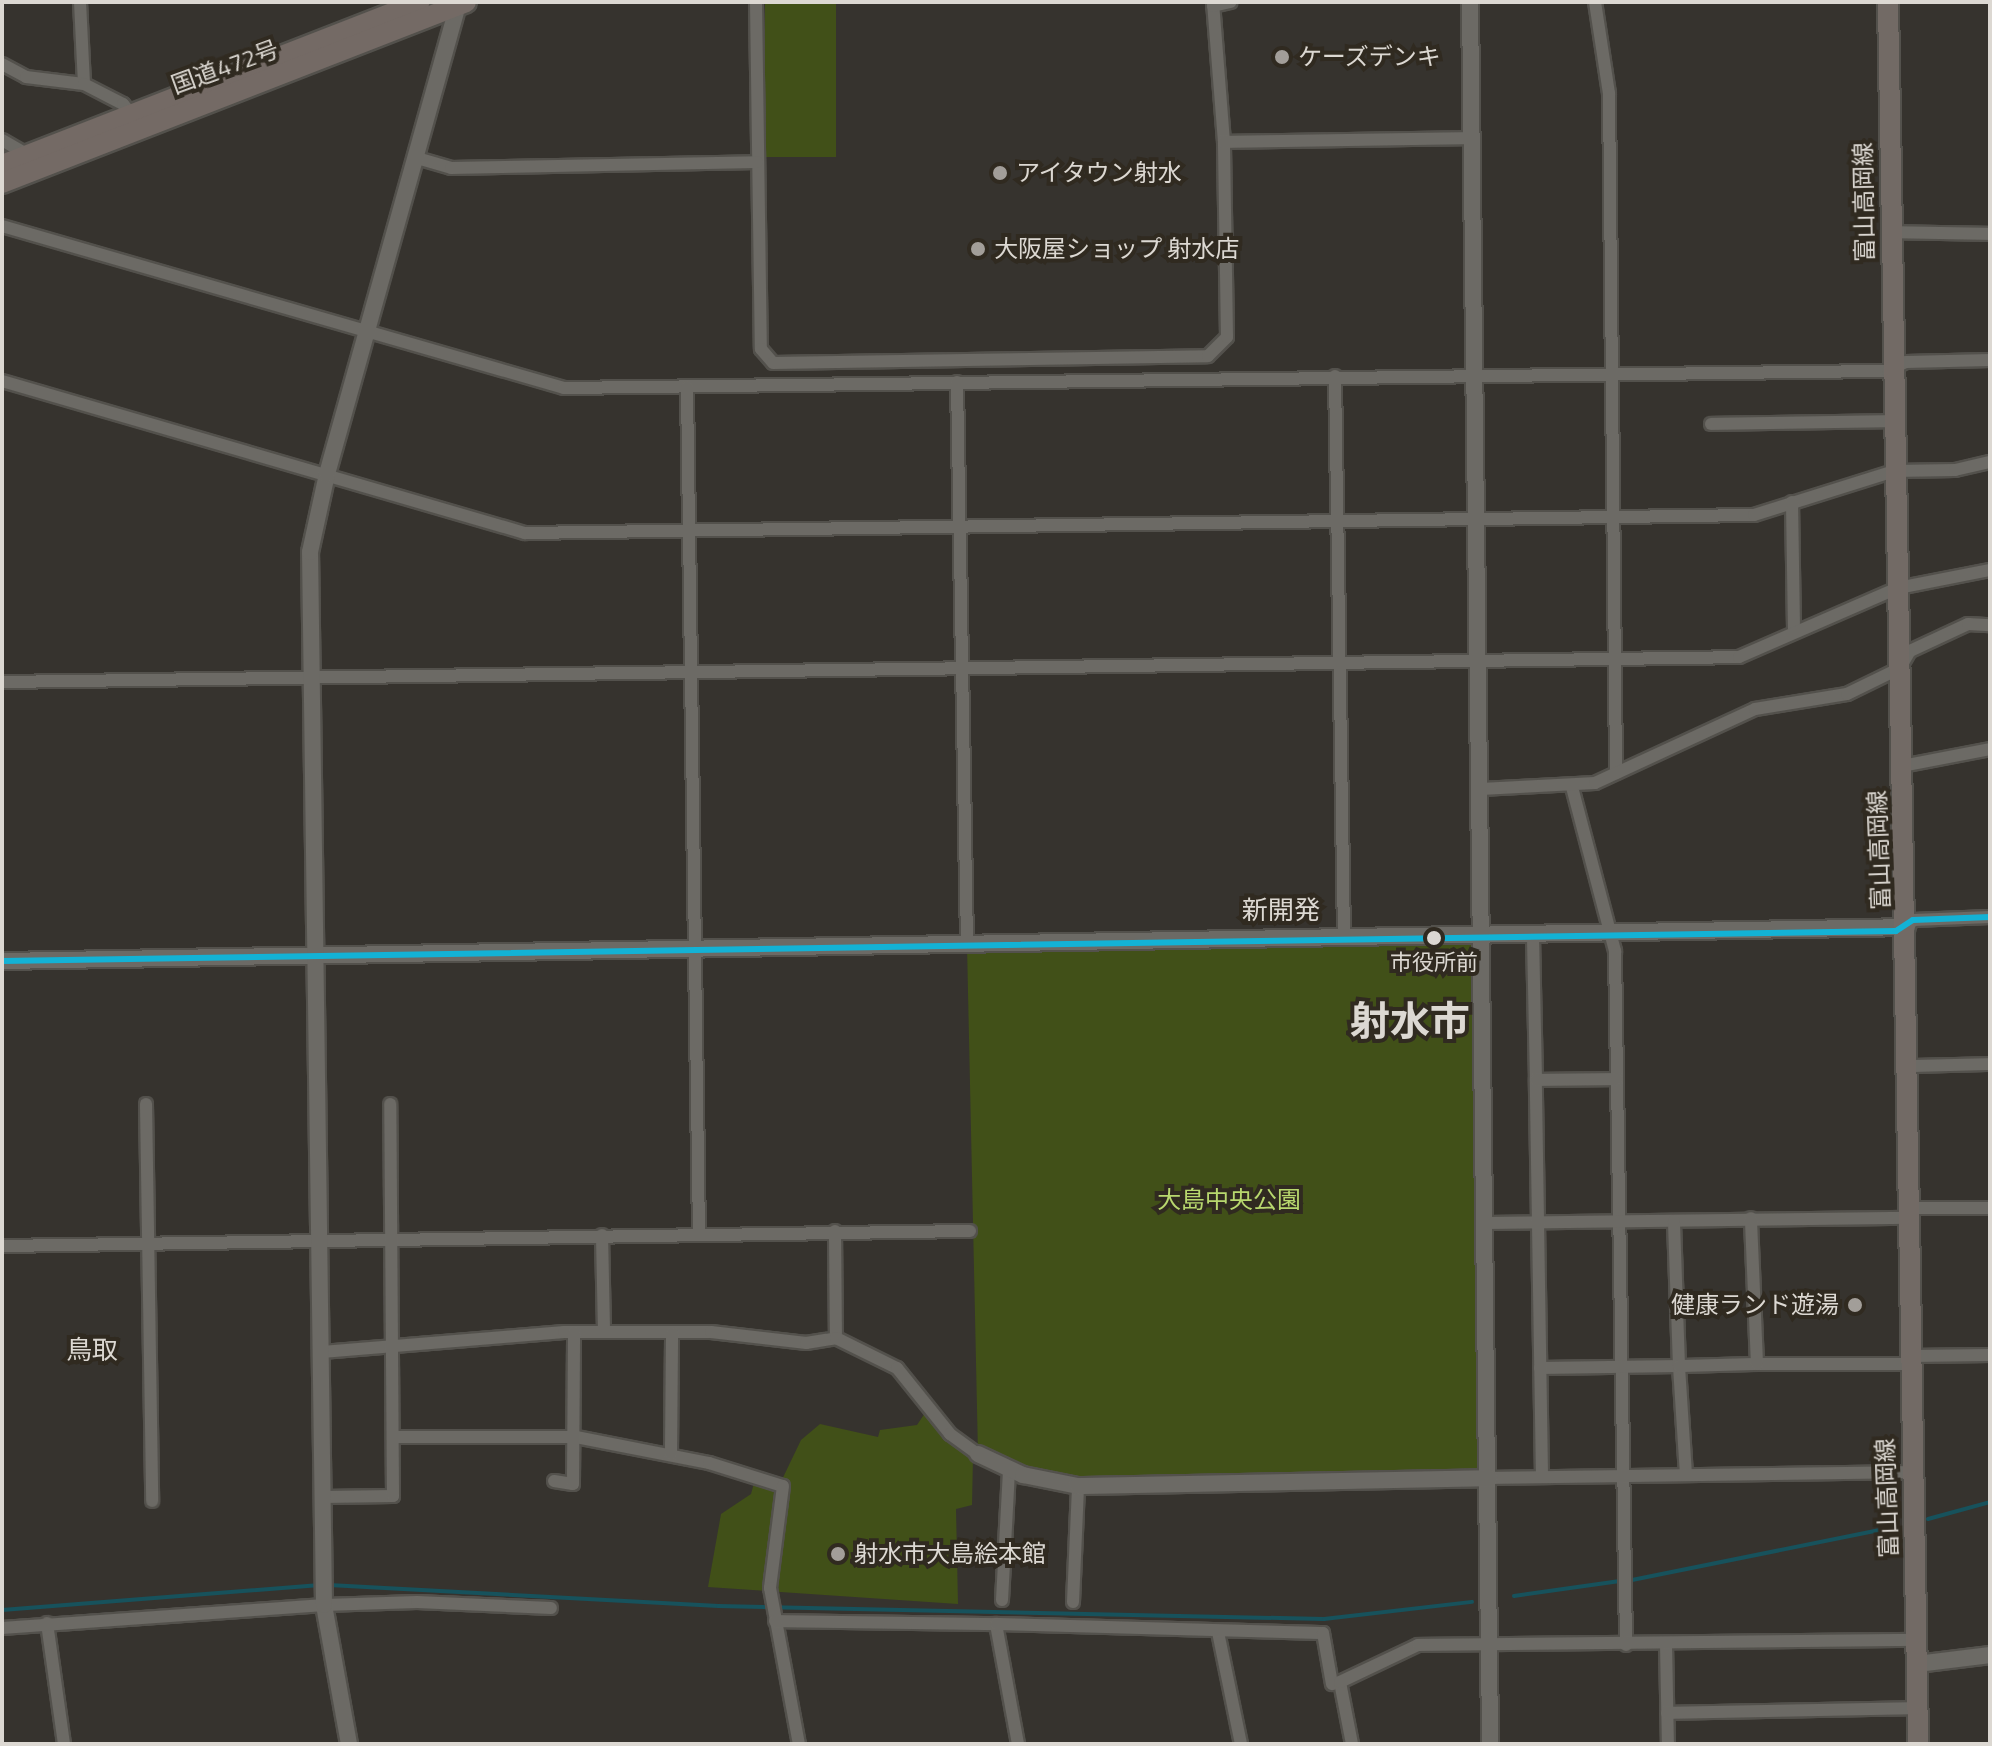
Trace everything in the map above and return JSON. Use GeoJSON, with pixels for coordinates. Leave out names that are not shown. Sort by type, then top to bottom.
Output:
{"type":"FeatureCollection","features":[{"type":"Feature","properties":{"kind":"highway","name":"国道472号"},"geometry":{"type":"LineString","coordinates":[[2,165],[419,2]]}},
{"type":"Feature","properties":{"kind":"highway","name":"国道472号"},"geometry":{"type":"LineString","coordinates":[[2,183],[462,3]]}},
{"type":"Feature","properties":{"kind":"main road","name":"富山高岡線"},"geometry":{"type":"LineString","coordinates":[[1888,2],[1894,471],[1907,927],[1911,1472],[1918,1744]]}},
{"type":"Feature","properties":{"kind":"street"},"geometry":{"type":"LineString","coordinates":[[80,2],[84,84]]}},
{"type":"Feature","properties":{"kind":"street"},"geometry":{"type":"LineString","coordinates":[[756,2],[761,349],[773,363],[1208,356],[1227,337],[1224,142],[1213,4],[1231,2]]}},
{"type":"Feature","properties":{"kind":"street"},"geometry":{"type":"LineString","coordinates":[[1470,2],[1484,936],[1492,1645],[1490,1744]]}},
{"type":"Feature","properties":{"kind":"street"},"geometry":{"type":"LineString","coordinates":[[1595,2],[1609,93],[1609,373],[1616,773]]}},
{"type":"Feature","properties":{"kind":"street"},"geometry":{"type":"LineString","coordinates":[[349,1744],[324,1605],[310,552],[327,474],[462,3]]}},
{"type":"Feature","properties":{"kind":"street"},"geometry":{"type":"LineString","coordinates":[[2,64],[26,77],[84,84],[123,104],[131,114]]}},
{"type":"Feature","properties":{"kind":"street"},"geometry":{"type":"LineString","coordinates":[[1224,142],[1471,138]]}},
{"type":"Feature","properties":{"kind":"street"},"geometry":{"type":"LineString","coordinates":[[2,140],[28,155]]}},
{"type":"Feature","properties":{"kind":"street"},"geometry":{"type":"LineString","coordinates":[[417,158],[451,168],[757,162]]}},
{"type":"Feature","properties":{"kind":"street"},"geometry":{"type":"LineString","coordinates":[[2,226],[564,388],[1475,373],[1888,371],[1906,362],[1990,360]]}},
{"type":"Feature","properties":{"kind":"street"},"geometry":{"type":"LineString","coordinates":[[1890,232],[1990,234]]}},
{"type":"Feature","properties":{"kind":"street"},"geometry":{"type":"LineString","coordinates":[[1335,376],[1344,937]]}},
{"type":"Feature","properties":{"kind":"street"},"geometry":{"type":"LineString","coordinates":[[2,381],[525,533],[1754,515],[1894,471],[1955,470],[1990,462]]}},
{"type":"Feature","properties":{"kind":"street"},"geometry":{"type":"LineString","coordinates":[[957,382],[967,944]]}},
{"type":"Feature","properties":{"kind":"street"},"geometry":{"type":"LineString","coordinates":[[687,387],[699,1234]]}},
{"type":"Feature","properties":{"kind":"street"},"geometry":{"type":"LineString","coordinates":[[1711,424],[1894,421]]}},
{"type":"Feature","properties":{"kind":"street"},"geometry":{"type":"LineString","coordinates":[[1792,502],[1794,631]]}},
{"type":"Feature","properties":{"kind":"street"},"geometry":{"type":"LineString","coordinates":[[2,682],[1739,657],[1898,588],[1990,570]]}},
{"type":"Feature","properties":{"kind":"street"},"geometry":{"type":"LineString","coordinates":[[1481,789],[1572,787],[1616,773],[1755,709],[1847,694],[1900,668],[1910,651],[1968,624],[1990,625]]}},
{"type":"Feature","properties":{"kind":"street"},"geometry":{"type":"LineString","coordinates":[[1902,766],[1990,749]]}},
{"type":"Feature","properties":{"kind":"street"},"geometry":{"type":"LineString","coordinates":[[1572,787],[1612,935],[1623,1366],[1626,1645]]}},
{"type":"Feature","properties":{"kind":"street"},"geometry":{"type":"LineString","coordinates":[[2,961],[316,952],[1533,937],[1907,927],[1913,920],[1990,917]]}},
{"type":"Feature","properties":{"kind":"street"},"geometry":{"type":"LineString","coordinates":[[1533,937],[1542,1477]]}},
{"type":"Feature","properties":{"kind":"street"},"geometry":{"type":"LineString","coordinates":[[1909,1066],[1990,1064]]}},
{"type":"Feature","properties":{"kind":"street"},"geometry":{"type":"LineString","coordinates":[[1536,1080],[1617,1079]]}},
{"type":"Feature","properties":{"kind":"street"},"geometry":{"type":"LineString","coordinates":[[146,1104],[152,1501]]}},
{"type":"Feature","properties":{"kind":"street"},"geometry":{"type":"LineString","coordinates":[[323,1497],[393,1496],[390,1104]]}},
{"type":"Feature","properties":{"kind":"street"},"geometry":{"type":"LineString","coordinates":[[1487,1223],[1674,1221],[1990,1208]]}},
{"type":"Feature","properties":{"kind":"street"},"geometry":{"type":"LineString","coordinates":[[1751,1218],[1757,1364]]}},
{"type":"Feature","properties":{"kind":"street"},"geometry":{"type":"LineString","coordinates":[[1674,1221],[1686,1475]]}},
{"type":"Feature","properties":{"kind":"street"},"geometry":{"type":"LineString","coordinates":[[835,1231],[836,1338]]}},
{"type":"Feature","properties":{"kind":"street"},"geometry":{"type":"LineString","coordinates":[[2,1246],[970,1231]]}},
{"type":"Feature","properties":{"kind":"street"},"geometry":{"type":"LineString","coordinates":[[602,1235],[604,1332]]}},
{"type":"Feature","properties":{"kind":"street"},"geometry":{"type":"LineString","coordinates":[[322,1352],[392,1350],[574,1332],[672,1333],[806,1343],[836,1338],[897,1368],[950,1434],[978,1454],[1009,1469],[1078,1486],[1911,1472]]}},
{"type":"Feature","properties":{"kind":"street"},"geometry":{"type":"LineString","coordinates":[[554,1481],[573,1484],[576,1437],[574,1332]]}},
{"type":"Feature","properties":{"kind":"street"},"geometry":{"type":"LineString","coordinates":[[671,1454],[672,1333]]}},
{"type":"Feature","properties":{"kind":"street"},"geometry":{"type":"LineString","coordinates":[[1540,1368],[1910,1360],[1990,1355]]}},
{"type":"Feature","properties":{"kind":"street"},"geometry":{"type":"LineString","coordinates":[[394,1437],[576,1437],[671,1454],[783,1486],[770,1588],[799,1744]]}},
{"type":"Feature","properties":{"kind":"street"},"geometry":{"type":"LineString","coordinates":[[1002,1600],[1009,1469]]}},
{"type":"Feature","properties":{"kind":"street"},"geometry":{"type":"LineString","coordinates":[[1073,1602],[1078,1486]]}},
{"type":"Feature","properties":{"kind":"street"},"geometry":{"type":"LineString","coordinates":[[2,1628],[324,1605],[417,1602],[551,1608]]}},
{"type":"Feature","properties":{"kind":"street"},"geometry":{"type":"LineString","coordinates":[[775,1621],[1323,1633],[1332,1684]]}},
{"type":"Feature","properties":{"kind":"street"},"geometry":{"type":"LineString","coordinates":[[47,1623],[64,1744]]}},
{"type":"Feature","properties":{"kind":"street"},"geometry":{"type":"LineString","coordinates":[[996,1624],[1018,1744]]}},
{"type":"Feature","properties":{"kind":"street"},"geometry":{"type":"LineString","coordinates":[[1218,1632],[1241,1744]]}},
{"type":"Feature","properties":{"kind":"street"},"geometry":{"type":"LineString","coordinates":[[1352,1744],[1340,1682],[1418,1645],[1916,1640]]}},
{"type":"Feature","properties":{"kind":"street"},"geometry":{"type":"LineString","coordinates":[[1666,1644],[1668,1744]]}},
{"type":"Feature","properties":{"kind":"street"},"geometry":{"type":"LineString","coordinates":[[1917,1664],[1990,1655]]}},
{"type":"Feature","properties":{"kind":"street"},"geometry":{"type":"LineString","coordinates":[[1667,1713],[1917,1708]]}},
{"type":"Feature","properties":{"kind":"green space"},"geometry":{"type":"Polygon","coordinates":[[[765,2],[836,2],[836,157],[765,157],[765,2]]]}},
{"type":"Feature","properties":{"kind":"green space","name":"大島中央公園"},"geometry":{"type":"Polygon","coordinates":[[[1482,938],[1488,1477],[1054,1482],[978,1454],[967,945],[1482,938]]]}},
{"type":"Feature","properties":{"kind":"green space"},"geometry":{"type":"Polygon","coordinates":[[[925,1413],[973,1457],[972,1505],[956,1509],[958,1604],[708,1587],[721,1514],[751,1494],[754,1483],[777,1490],[801,1440],[820,1424],[878,1437],[880,1430],[917,1425],[925,1413]]]}},
{"type":"Feature","properties":{"kind":"waterway"},"geometry":{"type":"LineString","coordinates":[[1928,1519],[1990,1502]]}},
{"type":"Feature","properties":{"kind":"waterway"},"geometry":{"type":"LineString","coordinates":[[1632,1580],[1896,1527]]}},
{"type":"Feature","properties":{"kind":"waterway"},"geometry":{"type":"LineString","coordinates":[[1514,1596],[1620,1581]]}},
{"type":"Feature","properties":{"kind":"waterway"},"geometry":{"type":"LineString","coordinates":[[2,1610],[320,1585]]}},
{"type":"Feature","properties":{"kind":"waterway"},"geometry":{"type":"LineString","coordinates":[[329,1585],[718,1606],[1324,1619],[1472,1602]]}},
{"type":"Feature","properties":{"kind":"transit line"},"geometry":{"type":"LineString","coordinates":[[2,961],[1896,931],[1913,920],[1990,917]]}},
{"type":"Feature","properties":{"kind":"place","name":"ケーズデンキ"},"geometry":{"type":"Point","coordinates":[1282,57]}},
{"type":"Feature","properties":{"kind":"place","name":"アイタウン射水"},"geometry":{"type":"Point","coordinates":[1000,173]}},
{"type":"Feature","properties":{"kind":"place","name":"大阪屋ショップ 射水店"},"geometry":{"type":"Point","coordinates":[978,249]}},
{"type":"Feature","properties":{"kind":"place","name":"市役所前"},"geometry":{"type":"Point","coordinates":[1434,938]}},
{"type":"Feature","properties":{"kind":"place","name":"健康ランド遊湯"},"geometry":{"type":"Point","coordinates":[1855,1305]}},
{"type":"Feature","properties":{"kind":"place","name":"射水市大島絵本館"},"geometry":{"type":"Point","coordinates":[838,1554]}},
{"type":"Feature","properties":{"kind":"district","name":"新開発"},"geometry":{"type":"Point","coordinates":[1281,910]}},
{"type":"Feature","properties":{"kind":"district","name":"射水市"},"geometry":{"type":"Point","coordinates":[1410,1021]}},
{"type":"Feature","properties":{"kind":"district","name":"鳥取"},"geometry":{"type":"Point","coordinates":[92,1350]}}]}
